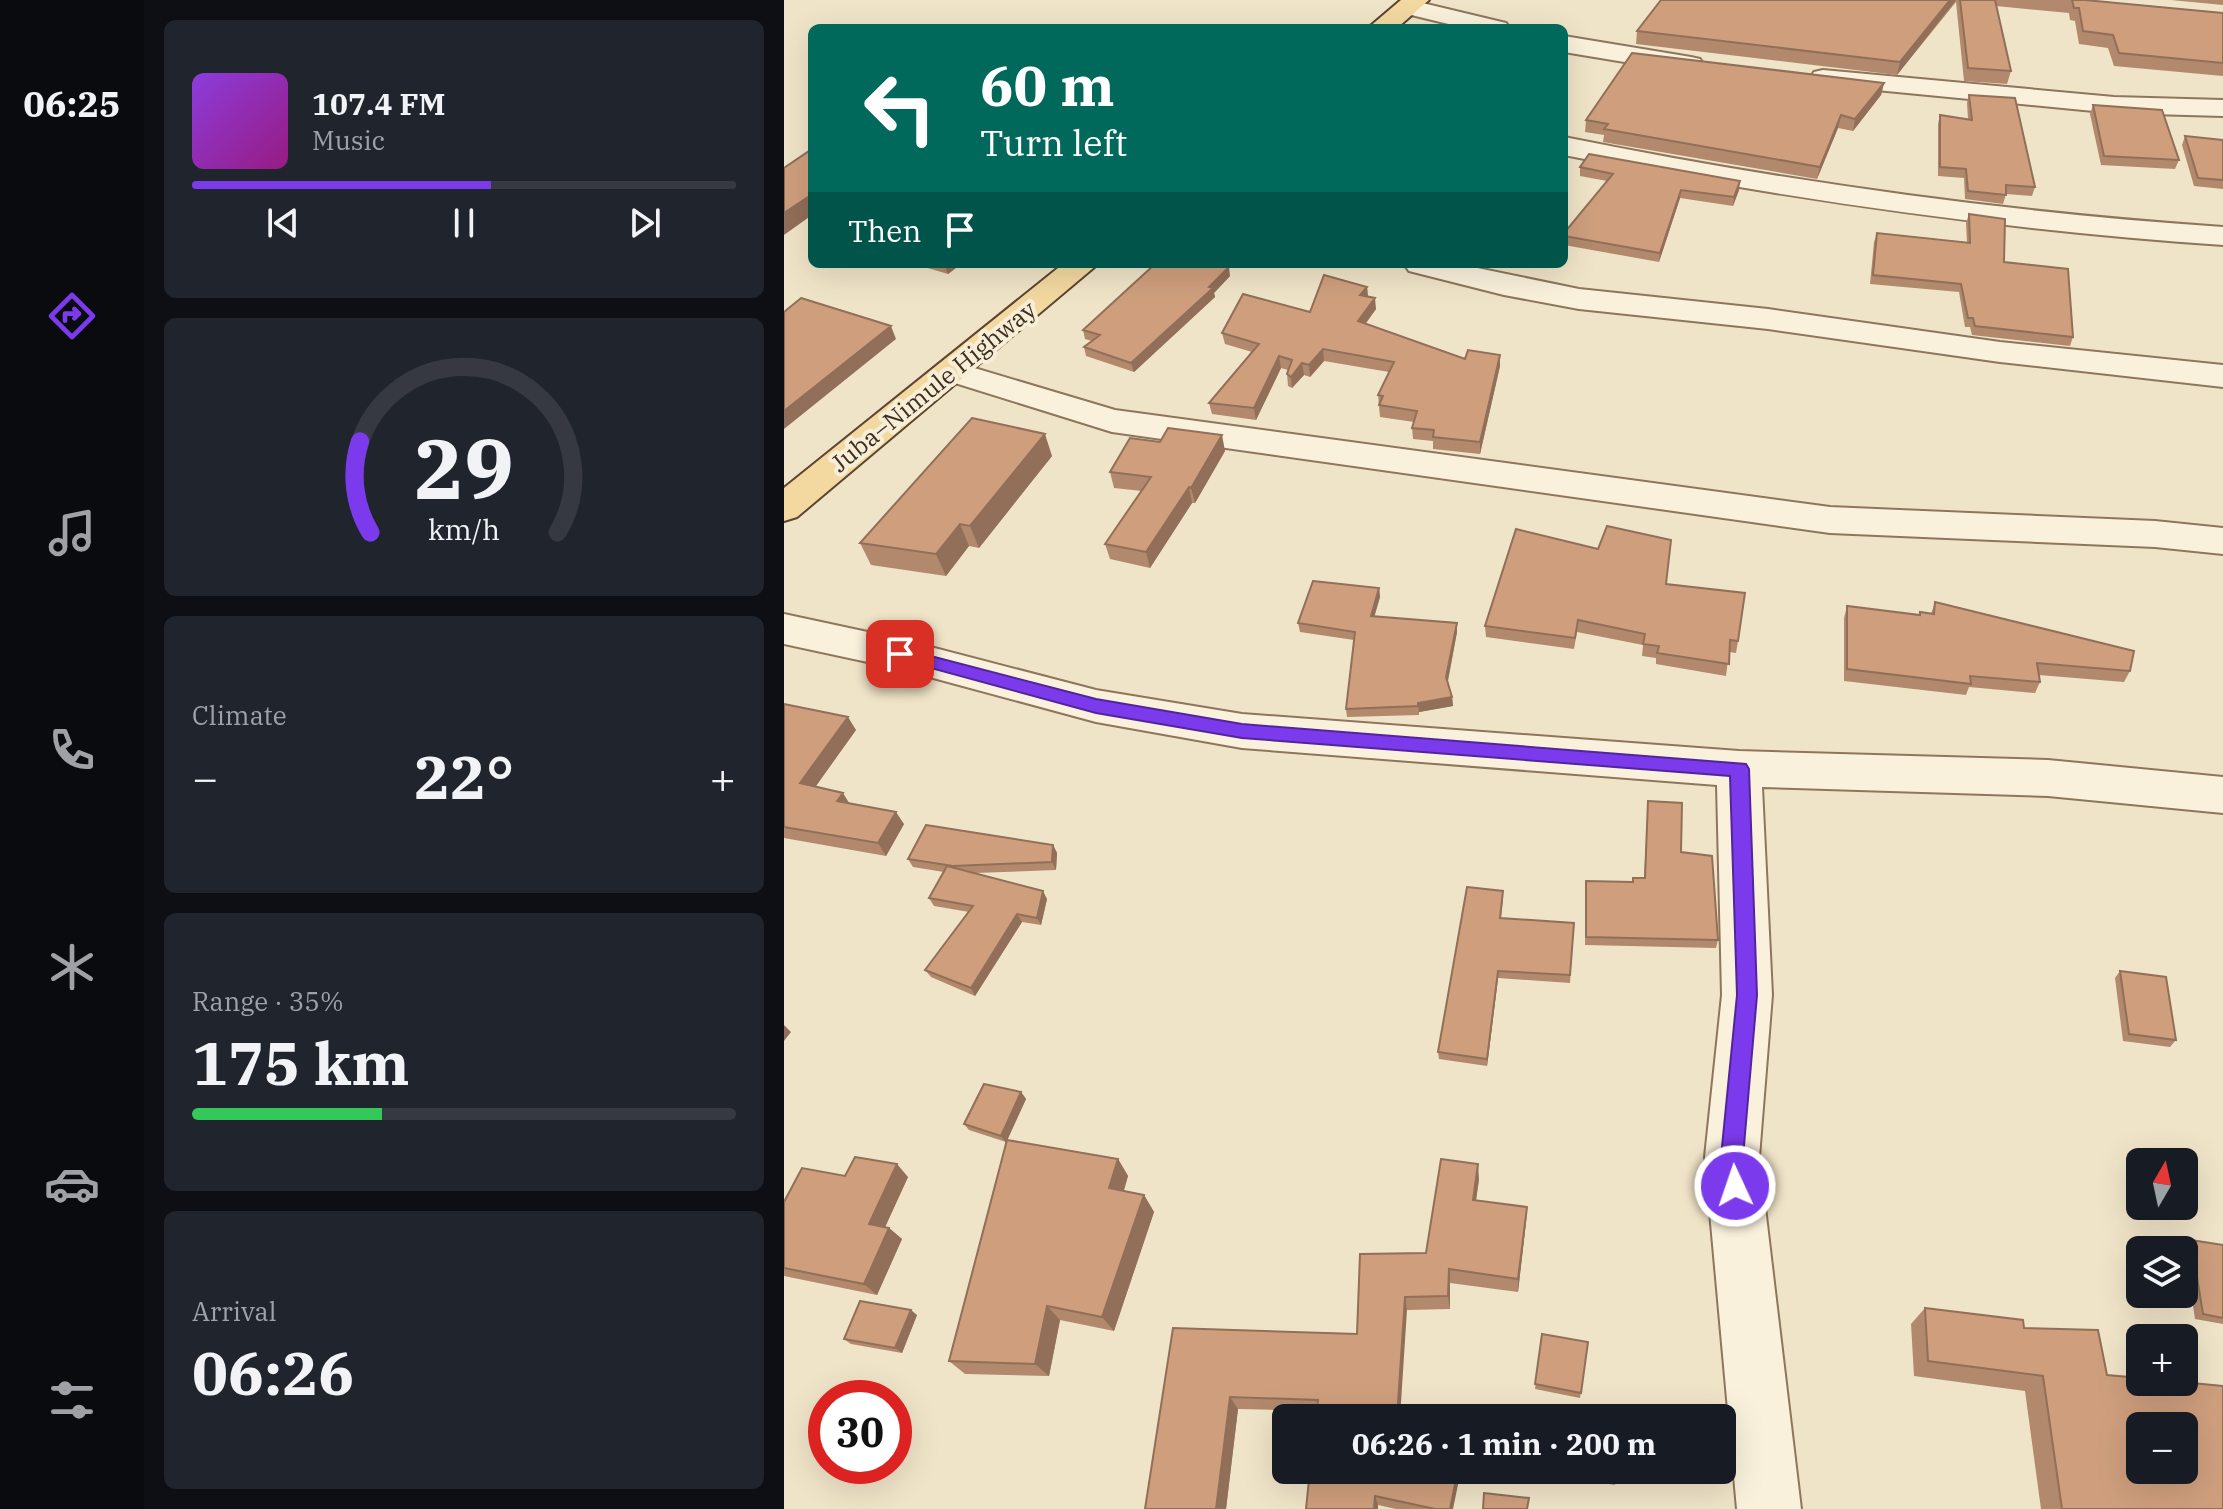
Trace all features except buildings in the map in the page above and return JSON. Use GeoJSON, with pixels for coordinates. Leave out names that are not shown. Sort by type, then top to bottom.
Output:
{"type":"FeatureCollection","features":[{"type":"Feature","properties":{"kind":"main road"},"geometry":{"type":"LineString","coordinates":[[1386,24],[1412,3]]}},
{"type":"Feature","properties":{"kind":"main road","name":"Juba–Nimule Highway"},"geometry":{"type":"LineString","coordinates":[[784,508],[1077,268]]}},
{"type":"Feature","properties":{"kind":"street"},"geometry":{"type":"LineString","coordinates":[[1412,3],[1483,24]]}},
{"type":"Feature","properties":{"kind":"street"},"geometry":{"type":"LineString","coordinates":[[1568,45],[1709,68]]}},
{"type":"Feature","properties":{"kind":"street"},"geometry":{"type":"LineString","coordinates":[[1802,76],[2114,105],[2223,108]]}},
{"type":"Feature","properties":{"kind":"street"},"geometry":{"type":"LineString","coordinates":[[1568,147],[1729,180],[1943,212],[2133,232],[2223,236]]}},
{"type":"Feature","properties":{"kind":"street"},"geometry":{"type":"LineString","coordinates":[[1436,268],[1579,299],[1768,319],[2000,352],[2223,376]]}},
{"type":"Feature","properties":{"kind":"street"},"geometry":{"type":"LineString","coordinates":[[951,371],[1112,421],[1784,514],[1830,520],[2155,534],[2223,541]]}},
{"type":"Feature","properties":{"kind":"street"},"geometry":{"type":"LineString","coordinates":[[784,629],[900,654],[1096,706],[1242,731],[1739,769],[2048,778],[2223,795]]}},
{"type":"Feature","properties":{"kind":"street"},"geometry":{"type":"LineString","coordinates":[[1739,769],[1747,995],[1732,1157],[1769,1509]]}},
{"type":"Feature","properties":{"kind":"route"},"geometry":{"type":"LineString","coordinates":[[900,654],[1096,706],[1242,731],[1739,769],[1747,995],[1732,1157],[1735,1186]]}}]}
